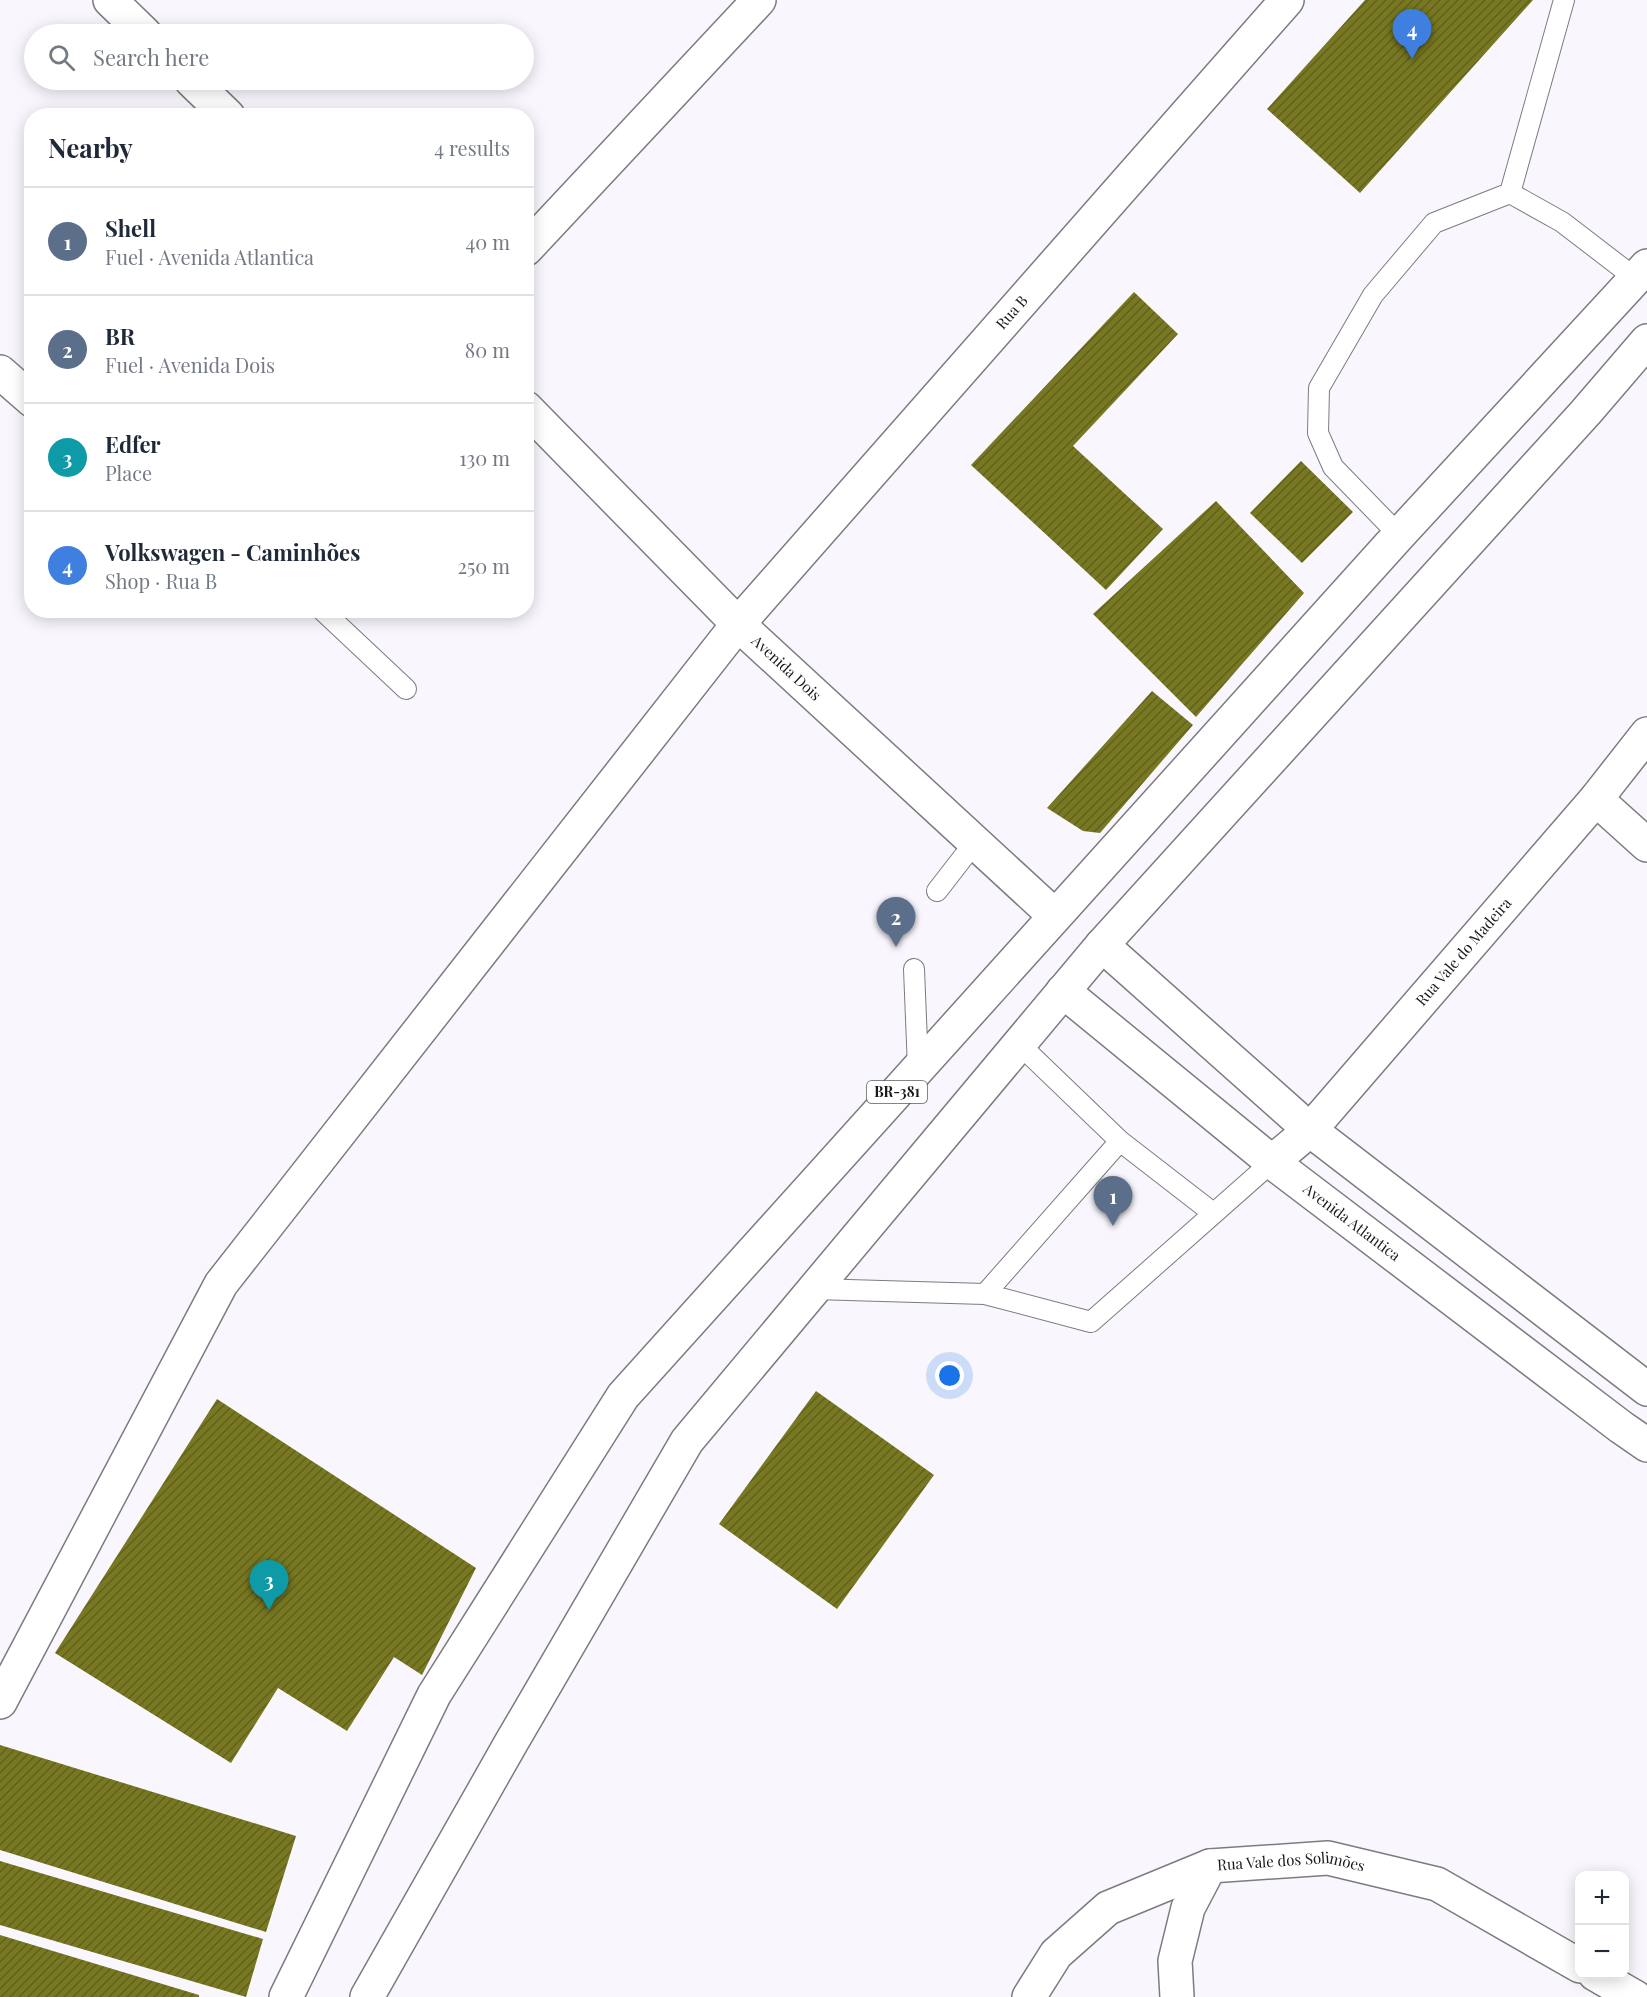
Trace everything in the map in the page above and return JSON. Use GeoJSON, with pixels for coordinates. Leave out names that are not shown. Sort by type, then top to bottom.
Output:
{"type":"FeatureCollection","features":[{"type":"Feature","properties":{"kind":"street"},"geometry":{"type":"LineString","coordinates":[[110,0],[135,24]]}},
{"type":"Feature","properties":{"kind":"street"},"geometry":{"type":"LineString","coordinates":[[534,240],[759,0]]}},
{"type":"Feature","properties":{"kind":"street","name":"Rua B"},"geometry":{"type":"LineString","coordinates":[[0,1702],[221,1284],[738,624],[1287,0]]}},
{"type":"Feature","properties":{"kind":"street"},"geometry":{"type":"LineString","coordinates":[[201,90],[220,108]]}},
{"type":"Feature","properties":{"kind":"street","name":"BR-381"},"geometry":{"type":"LineString","coordinates":[[286,1997],[434,1695],[623,1396],[1399,535],[1643,276]]}},
{"type":"Feature","properties":{"kind":"street"},"geometry":{"type":"LineString","coordinates":[[367,1997],[510,1743],[687,1441],[1102,945],[1578,421],[1647,341]]}},
{"type":"Feature","properties":{"kind":"street"},"geometry":{"type":"LineString","coordinates":[[0,372],[24,393]]}},
{"type":"Feature","properties":{"kind":"street","name":"Avenida Dois"},"geometry":{"type":"LineString","coordinates":[[534,416],[738,624],[1055,916]]}},
{"type":"Feature","properties":{"kind":"street","name":"Rua Vale do Madeira"},"geometry":{"type":"LineString","coordinates":[[1272,1162],[1310,1130],[1596,799],[1647,734]]}},
{"type":"Feature","properties":{"kind":"street"},"geometry":{"type":"LineString","coordinates":[[1596,799],[1647,845]]}},
{"type":"Feature","properties":{"kind":"street"},"geometry":{"type":"LineString","coordinates":[[1102,945],[1310,1130],[1647,1389]]}},
{"type":"Feature","properties":{"kind":"street","name":"Avenida Atlantica"},"geometry":{"type":"LineString","coordinates":[[1063,991],[1272,1162],[1647,1445]]}},
{"type":"Feature","properties":{"kind":"street"},"geometry":{"type":"LineString","coordinates":[[1503,1338],[1530,1299]]}},
{"type":"Feature","properties":{"kind":"street","name":"Rua Vale dos Solimões"},"geometry":{"type":"LineString","coordinates":[[1029,1997],[1056,1954],[1108,1908],[1210,1866],[1328,1858],[1437,1884],[1575,1963]]}},
{"type":"Feature","properties":{"kind":"street"},"geometry":{"type":"LineString","coordinates":[[1178,1997],[1175,1961],[1185,1919],[1188,1908],[1210,1866]]}},
{"type":"Feature","properties":{"kind":"street"},"geometry":{"type":"LineString","coordinates":[[1604,1979],[1635,1997]]}},
{"type":"Feature","properties":{"kind":"lane"},"geometry":{"type":"LineString","coordinates":[[1510,193],[1564,0]]}},
{"type":"Feature","properties":{"kind":"lane"},"geometry":{"type":"LineString","coordinates":[[1510,193],[1562,222],[1643,276]]}},
{"type":"Feature","properties":{"kind":"lane"},"geometry":{"type":"LineString","coordinates":[[1399,535],[1333,467],[1318,433],[1319,388],[1373,295],[1434,222],[1510,193]]}},
{"type":"Feature","properties":{"kind":"lane"},"geometry":{"type":"LineString","coordinates":[[331,618],[406,689]]}},
{"type":"Feature","properties":{"kind":"lane"},"geometry":{"type":"LineString","coordinates":[[937,891],[975,842]]}},
{"type":"Feature","properties":{"kind":"lane"},"geometry":{"type":"LineString","coordinates":[[914,969],[918,1068]]}},
{"type":"Feature","properties":{"kind":"lane"},"geometry":{"type":"LineString","coordinates":[[1019,1044],[1120,1141],[1213,1213]]}},
{"type":"Feature","properties":{"kind":"lane"},"geometry":{"type":"LineString","coordinates":[[986,1294],[1120,1141]]}},
{"type":"Feature","properties":{"kind":"lane"},"geometry":{"type":"LineString","coordinates":[[814,1289],[986,1294],[1091,1322],[1272,1162]]}},
{"type":"Feature","properties":{"kind":"building"},"geometry":{"type":"Polygon","coordinates":[[[1365,0],[1533,0],[1360,193],[1267,109],[1365,0]]]}},
{"type":"Feature","properties":{"kind":"building"},"geometry":{"type":"Polygon","coordinates":[[[1134,292],[1178,334],[1073,446],[1163,529],[1106,590],[971,465],[1134,292]]]}},
{"type":"Feature","properties":{"kind":"building"},"geometry":{"type":"Polygon","coordinates":[[[1301,461],[1353,512],[1302,563],[1250,513],[1301,461]]]}},
{"type":"Feature","properties":{"kind":"building"},"geometry":{"type":"Polygon","coordinates":[[[1216,501],[1304,593],[1196,717],[1093,614],[1216,501]]]}},
{"type":"Feature","properties":{"kind":"building"},"geometry":{"type":"Polygon","coordinates":[[[1152,691],[1193,725],[1100,833],[1083,831],[1047,808],[1152,691]]]}},
{"type":"Feature","properties":{"kind":"building"},"geometry":{"type":"Polygon","coordinates":[[[816,1391],[934,1475],[837,1609],[719,1524],[816,1391]]]}},
{"type":"Feature","properties":{"kind":"building"},"geometry":{"type":"Polygon","coordinates":[[[217,1399],[476,1568],[422,1675],[394,1657],[347,1731],[278,1688],[231,1763],[55,1653],[217,1399]]]}},
{"type":"Feature","properties":{"kind":"building"},"geometry":{"type":"Polygon","coordinates":[[[0,1745],[296,1836],[266,1932],[0,1850],[0,1745]]]}},
{"type":"Feature","properties":{"kind":"building"},"geometry":{"type":"Polygon","coordinates":[[[0,1861],[263,1939],[246,1997],[0,1925],[0,1861]]]}},
{"type":"Feature","properties":{"kind":"building"},"geometry":{"type":"Polygon","coordinates":[[[0,1935],[199,1995],[199,1997],[0,1997],[0,1935]]]}},
{"type":"Feature","properties":{"kind":"place","name":"Volkswagen - Caminhões"},"geometry":{"type":"Point","coordinates":[1412,59]}},
{"type":"Feature","properties":{"kind":"place","name":"BR"},"geometry":{"type":"Point","coordinates":[896,947]}},
{"type":"Feature","properties":{"kind":"place","name":"Shell"},"geometry":{"type":"Point","coordinates":[1113,1226]}},
{"type":"Feature","properties":{"kind":"place","name":"Edfer"},"geometry":{"type":"Point","coordinates":[269,1610]}}]}
